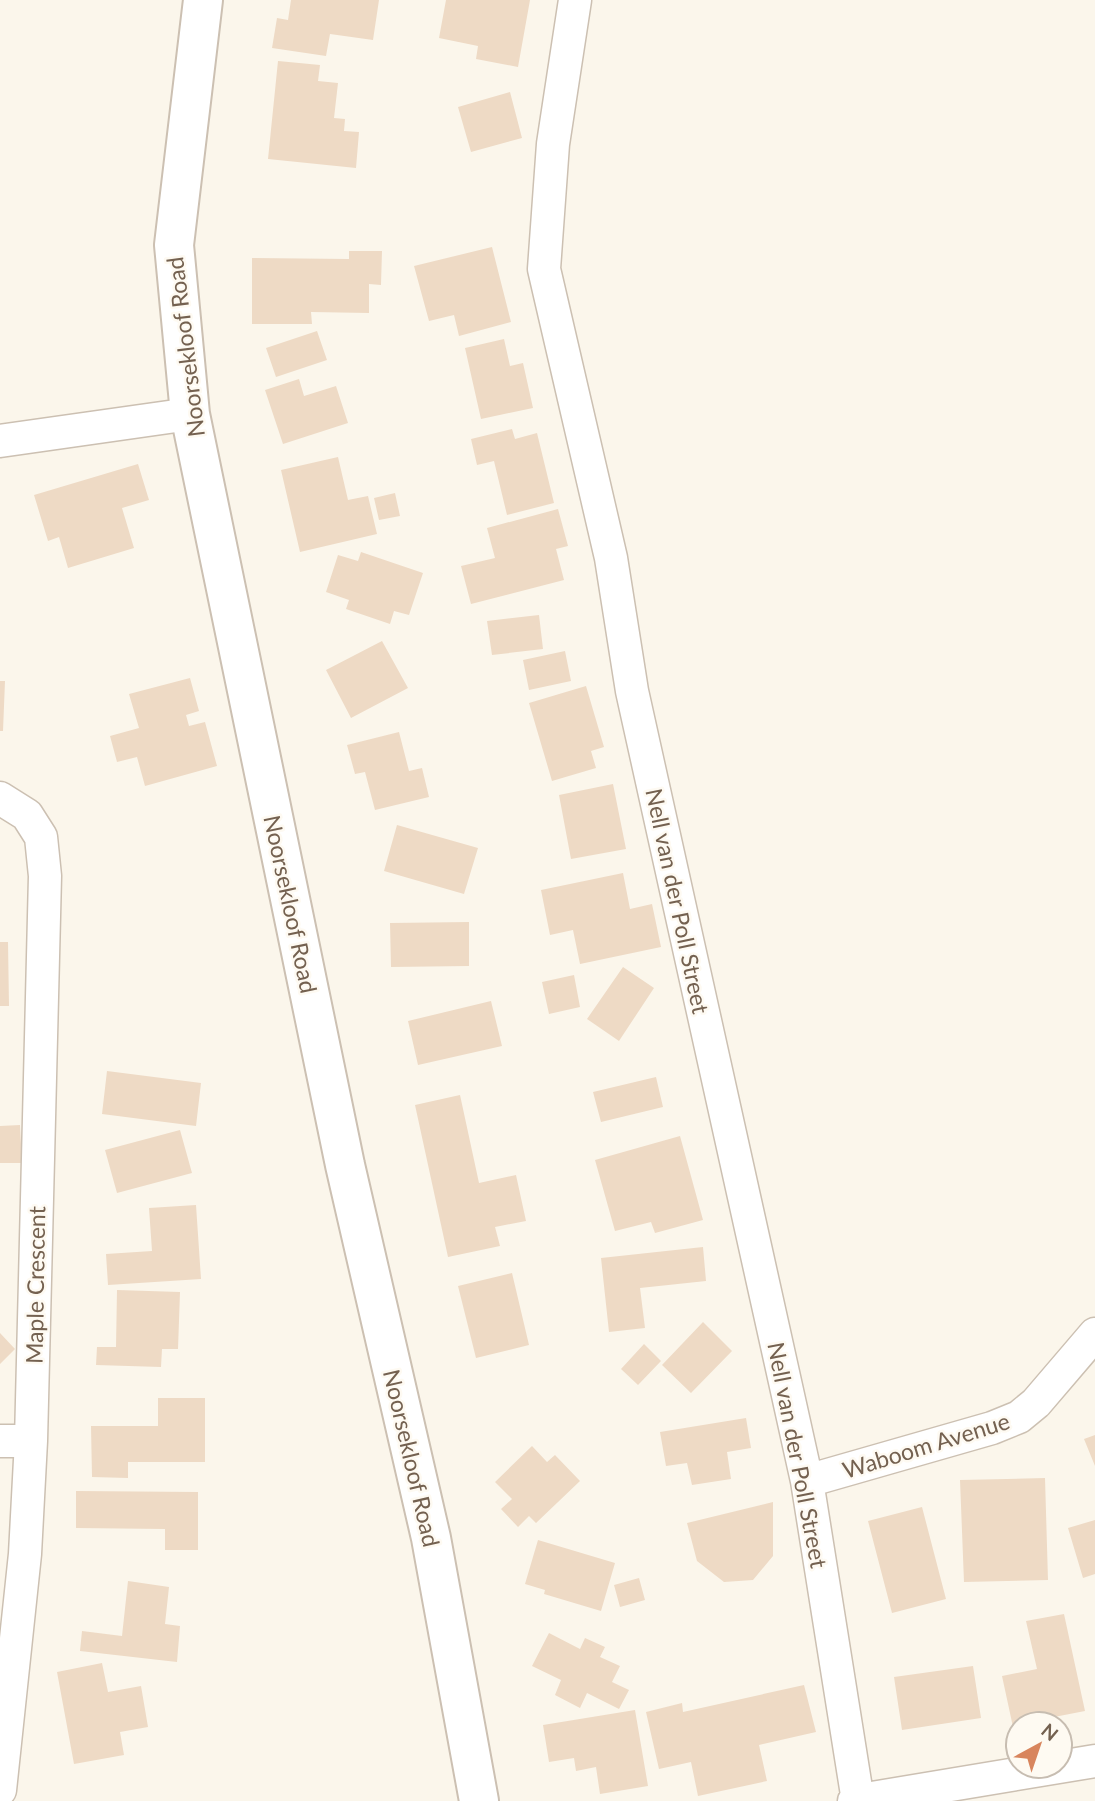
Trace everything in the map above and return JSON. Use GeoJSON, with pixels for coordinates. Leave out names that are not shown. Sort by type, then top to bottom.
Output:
{"type":"FeatureCollection","features":[{"type":"Feature","properties":{"kind":"street","name":"Noorsekloof Road"},"geometry":{"type":"LineString","coordinates":[[203,0],[174,245],[190,414],[345,1165],[431,1538],[480,1801]]}},
{"type":"Feature","properties":{"kind":"street","name":"Nell van der Poll Street"},"geometry":{"type":"LineString","coordinates":[[575,0],[553,144],[544,269],[611,558],[632,691],[807,1481],[856,1801]]}},
{"type":"Feature","properties":{"kind":"street"},"geometry":{"type":"LineString","coordinates":[[0,441],[190,414]]}},
{"type":"Feature","properties":{"kind":"street","name":"Maple Crescent"},"geometry":{"type":"LineString","coordinates":[[0,798],[27,815],[41,837],[44,876],[31,1441],[25,1554],[0,1790]]}},
{"type":"Feature","properties":{"kind":"street","name":"Waboom Avenue"},"geometry":{"type":"LineString","coordinates":[[807,1481],[992,1428],[1019,1417],[1036,1403],[1095,1334]]}},
{"type":"Feature","properties":{"kind":"street"},"geometry":{"type":"LineString","coordinates":[[0,1441],[31,1441]]}},
{"type":"Feature","properties":{"kind":"street"},"geometry":{"type":"LineString","coordinates":[[856,1801],[1095,1761]]}},
{"type":"Feature","properties":{"kind":"building"},"geometry":{"type":"Polygon","coordinates":[[[291,0],[379,0],[373,40],[330,34],[326,56],[272,48],[277,18],[288,20],[291,0]]]}},
{"type":"Feature","properties":{"kind":"building"},"geometry":{"type":"Polygon","coordinates":[[[446,0],[530,0],[518,67],[476,59],[478,46],[439,38],[446,0]]]}},
{"type":"Feature","properties":{"kind":"building"},"geometry":{"type":"Polygon","coordinates":[[[278,61],[320,65],[318,81],[338,83],[334,118],[345,119],[344,131],[359,132],[356,168],[268,159],[278,61]]]}},
{"type":"Feature","properties":{"kind":"building"},"geometry":{"type":"Polygon","coordinates":[[[510,92],[522,138],[471,152],[458,107],[510,92]]]}},
{"type":"Feature","properties":{"kind":"building"},"geometry":{"type":"Polygon","coordinates":[[[492,247],[511,322],[459,336],[454,315],[429,321],[414,266],[492,247]]]}},
{"type":"Feature","properties":{"kind":"building"},"geometry":{"type":"Polygon","coordinates":[[[349,251],[382,251],[381,285],[369,284],[369,313],[311,312],[312,324],[252,324],[252,258],[349,259],[349,251]]]}},
{"type":"Feature","properties":{"kind":"building"},"geometry":{"type":"Polygon","coordinates":[[[317,331],[327,360],[276,377],[266,348],[317,331]]]}},
{"type":"Feature","properties":{"kind":"building"},"geometry":{"type":"Polygon","coordinates":[[[504,339],[510,366],[523,363],[533,408],[481,419],[465,348],[504,339]]]}},
{"type":"Feature","properties":{"kind":"building"},"geometry":{"type":"Polygon","coordinates":[[[299,379],[304,396],[336,386],[348,423],[283,444],[265,390],[299,379]]]}},
{"type":"Feature","properties":{"kind":"building"},"geometry":{"type":"Polygon","coordinates":[[[512,429],[515,439],[537,433],[554,503],[507,515],[494,461],[477,465],[471,439],[512,429]]]}},
{"type":"Feature","properties":{"kind":"building"},"geometry":{"type":"Polygon","coordinates":[[[338,457],[348,500],[368,496],[377,534],[300,552],[281,470],[338,457]]]}},
{"type":"Feature","properties":{"kind":"building"},"geometry":{"type":"Polygon","coordinates":[[[138,464],[149,500],[122,508],[134,548],[68,568],[59,537],[48,541],[34,495],[138,464]]]}},
{"type":"Feature","properties":{"kind":"building"},"geometry":{"type":"Polygon","coordinates":[[[395,493],[400,516],[379,520],[374,498],[395,493]]]}},
{"type":"Feature","properties":{"kind":"building"},"geometry":{"type":"Polygon","coordinates":[[[558,509],[568,546],[556,549],[564,580],[471,604],[461,566],[495,558],[487,528],[558,509]]]}},
{"type":"Feature","properties":{"kind":"building"},"geometry":{"type":"Polygon","coordinates":[[[361,552],[423,573],[409,615],[394,611],[390,624],[346,609],[349,600],[326,592],[338,555],[358,561],[361,552]]]}},
{"type":"Feature","properties":{"kind":"building"},"geometry":{"type":"Polygon","coordinates":[[[539,615],[543,649],[492,655],[487,621],[539,615]]]}},
{"type":"Feature","properties":{"kind":"building"},"geometry":{"type":"Polygon","coordinates":[[[382,641],[408,688],[351,718],[326,670],[382,641]]]}},
{"type":"Feature","properties":{"kind":"building"},"geometry":{"type":"Polygon","coordinates":[[[565,651],[571,681],[529,690],[523,660],[565,651]]]}},
{"type":"Feature","properties":{"kind":"building"},"geometry":{"type":"Polygon","coordinates":[[[190,678],[199,711],[186,715],[189,726],[205,722],[217,766],[145,786],[137,757],[117,762],[110,736],[139,728],[129,694],[190,678]]]}},
{"type":"Feature","properties":{"kind":"building"},"geometry":{"type":"Polygon","coordinates":[[[0,681],[5,681],[3,731],[0,731],[0,681]]]}},
{"type":"Feature","properties":{"kind":"building"},"geometry":{"type":"Polygon","coordinates":[[[586,686],[604,747],[591,751],[596,768],[552,781],[529,703],[586,686]]]}},
{"type":"Feature","properties":{"kind":"building"},"geometry":{"type":"Polygon","coordinates":[[[399,732],[409,771],[422,768],[429,797],[375,810],[365,772],[355,774],[347,745],[399,732]]]}},
{"type":"Feature","properties":{"kind":"building"},"geometry":{"type":"Polygon","coordinates":[[[613,784],[626,849],[571,859],[559,795],[613,784]]]}},
{"type":"Feature","properties":{"kind":"building"},"geometry":{"type":"Polygon","coordinates":[[[397,825],[478,848],[464,894],[384,871],[397,825]]]}},
{"type":"Feature","properties":{"kind":"building"},"geometry":{"type":"Polygon","coordinates":[[[623,873],[630,909],[652,904],[661,947],[580,964],[573,930],[550,935],[541,890],[623,873]]]}},
{"type":"Feature","properties":{"kind":"building"},"geometry":{"type":"Polygon","coordinates":[[[469,922],[469,966],[391,967],[390,923],[469,922]]]}},
{"type":"Feature","properties":{"kind":"building"},"geometry":{"type":"Polygon","coordinates":[[[0,942],[8,942],[9,1006],[0,1006],[0,942]]]}},
{"type":"Feature","properties":{"kind":"building"},"geometry":{"type":"Polygon","coordinates":[[[623,967],[654,988],[619,1041],[587,1019],[623,967]]]}},
{"type":"Feature","properties":{"kind":"building"},"geometry":{"type":"Polygon","coordinates":[[[574,975],[580,1007],[549,1014],[542,982],[574,975]]]}},
{"type":"Feature","properties":{"kind":"building"},"geometry":{"type":"Polygon","coordinates":[[[491,1001],[502,1046],[418,1065],[408,1021],[491,1001]]]}},
{"type":"Feature","properties":{"kind":"building"},"geometry":{"type":"Polygon","coordinates":[[[107,1071],[201,1083],[196,1126],[102,1114],[107,1071]]]}},
{"type":"Feature","properties":{"kind":"building"},"geometry":{"type":"Polygon","coordinates":[[[656,1077],[663,1107],[601,1122],[593,1092],[656,1077]]]}},
{"type":"Feature","properties":{"kind":"building"},"geometry":{"type":"Polygon","coordinates":[[[460,1095],[479,1183],[516,1175],[526,1221],[495,1227],[500,1246],[448,1257],[415,1105],[460,1095]]]}},
{"type":"Feature","properties":{"kind":"building"},"geometry":{"type":"Polygon","coordinates":[[[20,1125],[22,1163],[0,1163],[0,1126],[20,1125]]]}},
{"type":"Feature","properties":{"kind":"building"},"geometry":{"type":"Polygon","coordinates":[[[180,1130],[192,1173],[117,1193],[105,1150],[180,1130]]]}},
{"type":"Feature","properties":{"kind":"building"},"geometry":{"type":"Polygon","coordinates":[[[680,1136],[703,1220],[655,1233],[651,1222],[615,1231],[595,1160],[680,1136]]]}},
{"type":"Feature","properties":{"kind":"building"},"geometry":{"type":"Polygon","coordinates":[[[196,1205],[201,1279],[108,1285],[106,1254],[152,1251],[149,1208],[196,1205]]]}},
{"type":"Feature","properties":{"kind":"building"},"geometry":{"type":"Polygon","coordinates":[[[703,1247],[706,1281],[640,1288],[645,1328],[609,1332],[601,1258],[703,1247]]]}},
{"type":"Feature","properties":{"kind":"building"},"geometry":{"type":"Polygon","coordinates":[[[512,1273],[529,1345],[476,1358],[458,1286],[512,1273]]]}},
{"type":"Feature","properties":{"kind":"building"},"geometry":{"type":"Polygon","coordinates":[[[117,1290],[180,1292],[178,1349],[162,1349],[161,1367],[96,1365],[97,1347],[116,1347],[117,1290]]]}},
{"type":"Feature","properties":{"kind":"building"},"geometry":{"type":"Polygon","coordinates":[[[703,1322],[732,1351],[691,1393],[662,1365],[703,1322]]]}},
{"type":"Feature","properties":{"kind":"building"},"geometry":{"type":"Polygon","coordinates":[[[0,1333],[15,1349],[0,1364],[0,1333]]]}},
{"type":"Feature","properties":{"kind":"building"},"geometry":{"type":"Polygon","coordinates":[[[644,1344],[661,1361],[638,1385],[621,1369],[644,1344]]]}},
{"type":"Feature","properties":{"kind":"building"},"geometry":{"type":"Polygon","coordinates":[[[158,1398],[205,1398],[205,1462],[128,1462],[128,1478],[92,1477],[91,1426],[158,1426],[158,1398]]]}},
{"type":"Feature","properties":{"kind":"building"},"geometry":{"type":"Polygon","coordinates":[[[746,1418],[751,1448],[727,1452],[731,1479],[692,1485],[687,1463],[666,1466],[660,1432],[746,1418]]]}},
{"type":"Feature","properties":{"kind":"building"},"geometry":{"type":"Polygon","coordinates":[[[1095,1435],[1095,1466],[1084,1439],[1095,1435]]]}},
{"type":"Feature","properties":{"kind":"building"},"geometry":{"type":"Polygon","coordinates":[[[532,1446],[547,1462],[555,1455],[580,1481],[536,1523],[529,1516],[518,1527],[501,1509],[512,1499],[495,1482],[532,1446]]]}},
{"type":"Feature","properties":{"kind":"building"},"geometry":{"type":"Polygon","coordinates":[[[1045,1478],[1048,1580],[964,1582],[960,1480],[1045,1478]]]}},
{"type":"Feature","properties":{"kind":"building"},"geometry":{"type":"Polygon","coordinates":[[[76,1491],[198,1492],[198,1550],[165,1550],[165,1529],[76,1528],[76,1491]]]}},
{"type":"Feature","properties":{"kind":"building"},"geometry":{"type":"Polygon","coordinates":[[[773,1502],[773,1556],[753,1580],[724,1582],[697,1561],[687,1523],[773,1502]]]}},
{"type":"Feature","properties":{"kind":"building"},"geometry":{"type":"Polygon","coordinates":[[[922,1507],[946,1599],[892,1613],[868,1521],[922,1507]]]}},
{"type":"Feature","properties":{"kind":"building"},"geometry":{"type":"Polygon","coordinates":[[[1095,1520],[1095,1574],[1083,1578],[1068,1528],[1095,1520]]]}},
{"type":"Feature","properties":{"kind":"building"},"geometry":{"type":"Polygon","coordinates":[[[538,1540],[615,1563],[601,1611],[544,1594],[545,1590],[525,1584],[538,1540]]]}},
{"type":"Feature","properties":{"kind":"building"},"geometry":{"type":"Polygon","coordinates":[[[639,1578],[645,1600],[620,1607],[614,1585],[639,1578]]]}},
{"type":"Feature","properties":{"kind":"building"},"geometry":{"type":"Polygon","coordinates":[[[128,1581],[169,1587],[165,1624],[180,1626],[177,1662],[80,1651],[82,1631],[122,1636],[128,1581]]]}},
{"type":"Feature","properties":{"kind":"building"},"geometry":{"type":"Polygon","coordinates":[[[1064,1614],[1085,1711],[1074,1713],[1074,1710],[1009,1710],[1002,1676],[1037,1669],[1026,1621],[1064,1614]]]}},
{"type":"Feature","properties":{"kind":"building"},"geometry":{"type":"Polygon","coordinates":[[[549,1633],[580,1649],[585,1638],[605,1647],[600,1657],[620,1666],[612,1682],[629,1690],[619,1709],[587,1693],[580,1708],[555,1695],[561,1680],[532,1666],[549,1633]]]}},
{"type":"Feature","properties":{"kind":"building"},"geometry":{"type":"Polygon","coordinates":[[[102,1663],[108,1692],[141,1686],[148,1727],[120,1732],[124,1755],[74,1764],[57,1672],[102,1663]]]}},
{"type":"Feature","properties":{"kind":"building"},"geometry":{"type":"Polygon","coordinates":[[[973,1666],[981,1718],[902,1730],[894,1677],[973,1666]]]}},
{"type":"Feature","properties":{"kind":"building"},"geometry":{"type":"Polygon","coordinates":[[[804,1685],[816,1732],[759,1745],[767,1781],[698,1796],[691,1762],[659,1769],[646,1712],[682,1703],[683,1712],[804,1685]]]}},
{"type":"Feature","properties":{"kind":"building"},"geometry":{"type":"Polygon","coordinates":[[[635,1710],[648,1786],[600,1794],[596,1767],[576,1771],[574,1758],[549,1762],[543,1725],[635,1710]]]}}]}
